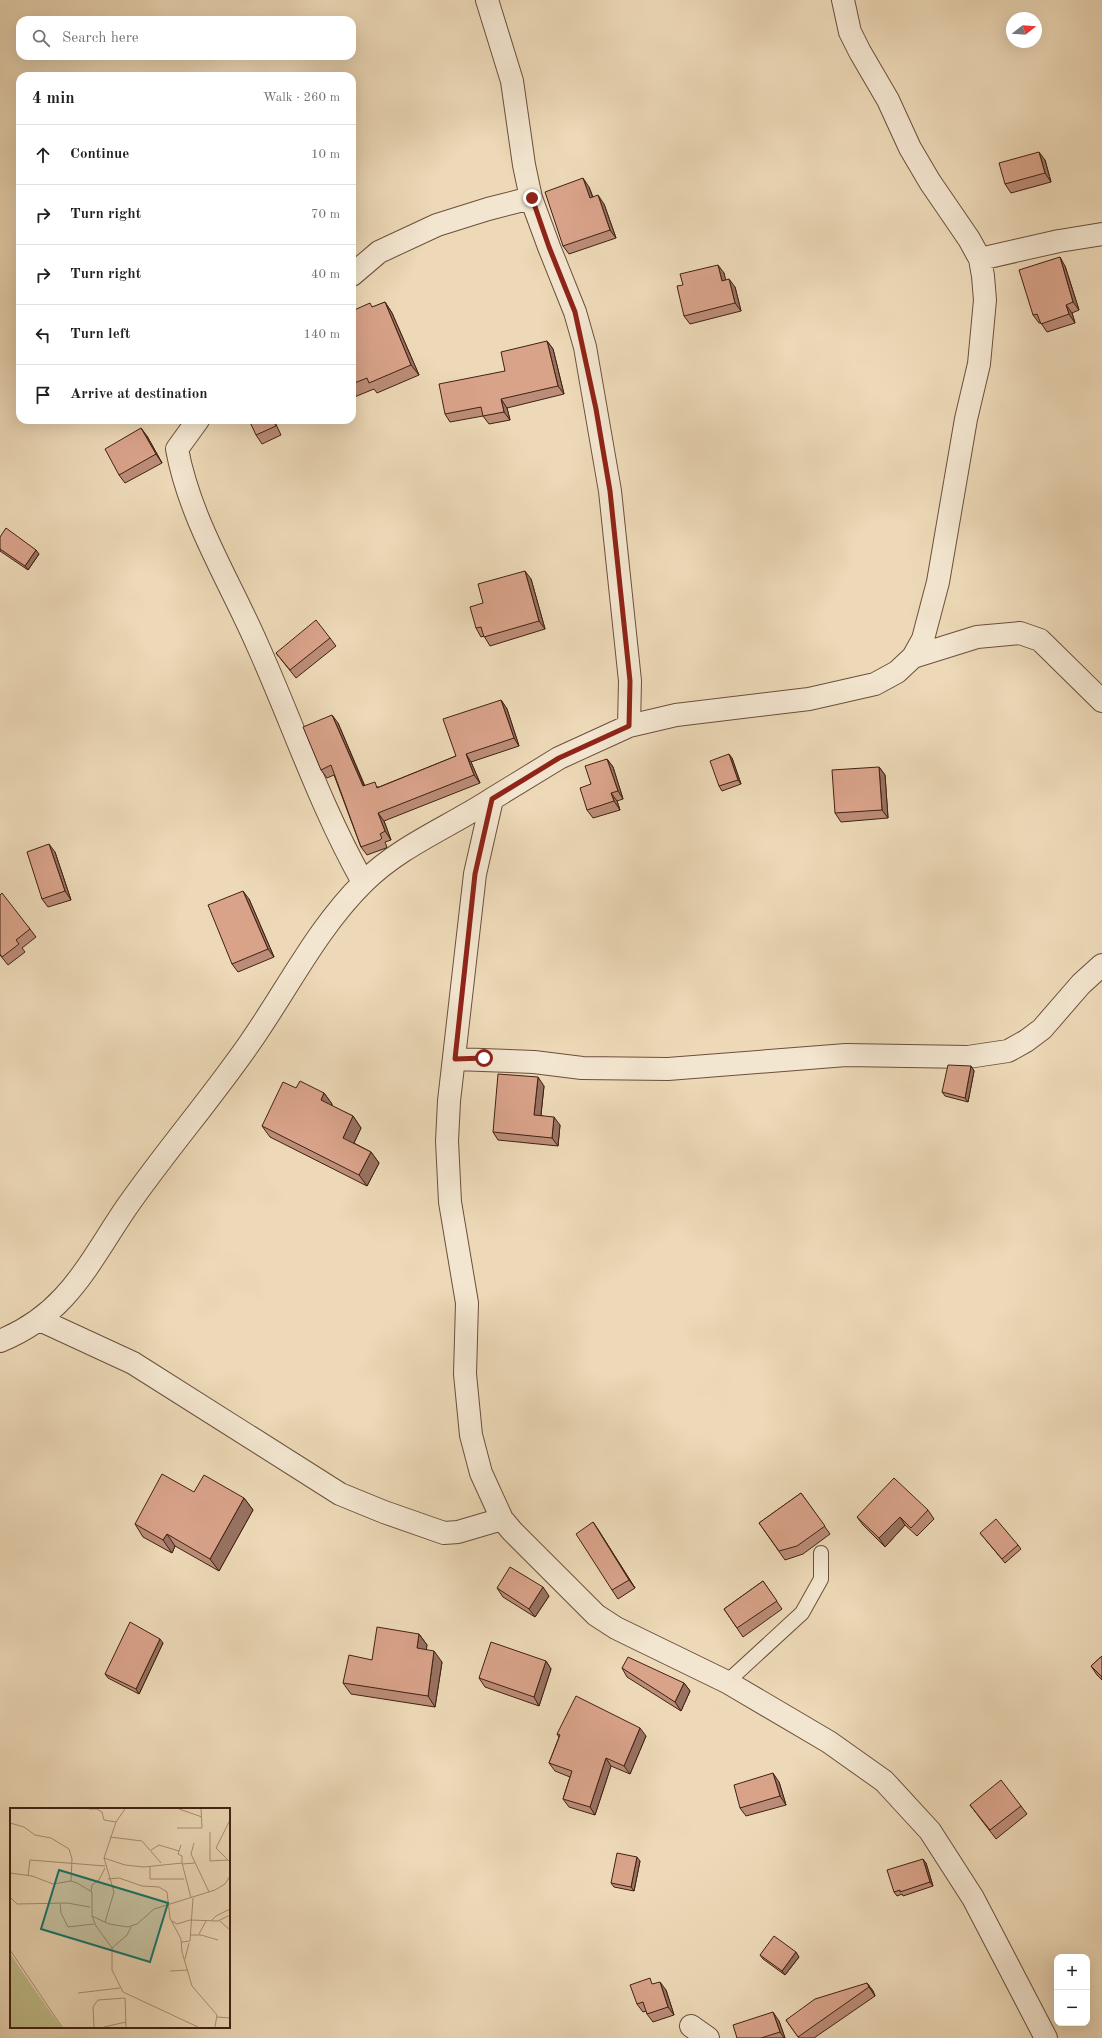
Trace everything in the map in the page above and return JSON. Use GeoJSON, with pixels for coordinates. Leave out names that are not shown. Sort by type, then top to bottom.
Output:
{"type":"FeatureCollection","features":[{"type":"Feature","properties":{"kind":"street"},"geometry":{"type":"LineString","coordinates":[[487,0],[512,81],[524,164],[532,198],[549,247],[575,312],[596,409],[610,491],[630,674],[629,726]]}},
{"type":"Feature","properties":{"kind":"street"},"geometry":{"type":"LineString","coordinates":[[0,1342],[40,1320],[58,1305],[93,1262],[126,1209],[249,1044],[331,919],[363,882],[393,856],[465,817],[559,758],[629,726],[676,715],[809,699],[875,684],[897,672],[913,657],[923,639],[929,622],[938,582],[966,419],[979,364],[985,300],[980,259],[969,239],[930,182],[910,148],[888,100],[854,38],[843,0]]}},
{"type":"Feature","properties":{"kind":"street"},"geometry":{"type":"LineString","coordinates":[[356,272],[379,252],[437,225],[488,209],[532,198]]}},
{"type":"Feature","properties":{"kind":"street"},"geometry":{"type":"LineString","coordinates":[[980,259],[1059,241],[1102,234]]}},
{"type":"Feature","properties":{"kind":"street"},"geometry":{"type":"LineString","coordinates":[[195,424],[177,449],[181,473],[193,507],[219,568],[257,642],[327,812],[363,882]]}},
{"type":"Feature","properties":{"kind":"street"},"geometry":{"type":"LineString","coordinates":[[913,657],[977,637],[1020,633],[1040,640],[1102,701]]}},
{"type":"Feature","properties":{"kind":"street"},"geometry":{"type":"LineString","coordinates":[[492,799],[475,874],[449,1102],[447,1141],[450,1202],[467,1302],[465,1374],[471,1435],[481,1473],[502,1519],[596,1615],[616,1628],[727,1682],[829,1742],[884,1781],[930,1831],[973,1898],[1046,2038]]}},
{"type":"Feature","properties":{"kind":"street"},"geometry":{"type":"LineString","coordinates":[[455,1059],[534,1062],[582,1068],[668,1069],[846,1055],[968,1057],[1008,1051],[1026,1041],[1042,1029],[1081,984],[1102,965]]}},
{"type":"Feature","properties":{"kind":"street"},"geometry":{"type":"LineString","coordinates":[[40,1320],[133,1363],[340,1494],[384,1512],[444,1533],[458,1532],[502,1519]]}},
{"type":"Feature","properties":{"kind":"lane"},"geometry":{"type":"LineString","coordinates":[[727,1682],[802,1613],[821,1579],[822,1552]]}},
{"type":"Feature","properties":{"kind":"building"},"geometry":{"type":"Polygon","coordinates":[[[1039,152],[1045,173],[1005,184],[999,163],[1039,152]]]}},
{"type":"Feature","properties":{"kind":"building"},"geometry":{"type":"Polygon","coordinates":[[[583,178],[590,198],[598,195],[610,230],[563,246],[545,192],[583,178]]]}},
{"type":"Feature","properties":{"kind":"building"},"geometry":{"type":"Polygon","coordinates":[[[1060,257],[1073,302],[1066,305],[1069,314],[1041,324],[1037,314],[1033,315],[1019,270],[1060,257]]]}},
{"type":"Feature","properties":{"kind":"building"},"geometry":{"type":"Polygon","coordinates":[[[718,265],[722,281],[729,279],[735,303],[684,316],[677,286],[683,285],[680,274],[718,265]]]}},
{"type":"Feature","properties":{"kind":"building"},"geometry":{"type":"Polygon","coordinates":[[[385,302],[411,365],[369,383],[367,378],[356,382],[356,309],[370,303],[372,307],[385,302]]]}},
{"type":"Feature","properties":{"kind":"building"},"geometry":{"type":"Polygon","coordinates":[[[547,341],[558,386],[501,399],[504,412],[483,416],[481,407],[445,414],[439,384],[505,371],[501,352],[547,341]]]}},
{"type":"Feature","properties":{"kind":"building"},"geometry":{"type":"Polygon","coordinates":[[[251,424],[275,424],[276,426],[256,435],[251,424]]]}},
{"type":"Feature","properties":{"kind":"building"},"geometry":{"type":"Polygon","coordinates":[[[141,428],[156,454],[119,475],[105,449],[141,428]]]}},
{"type":"Feature","properties":{"kind":"building"},"geometry":{"type":"Polygon","coordinates":[[[6,528],[36,550],[25,566],[0,549],[0,537],[6,528]]]}},
{"type":"Feature","properties":{"kind":"building"},"geometry":{"type":"Polygon","coordinates":[[[525,571],[539,621],[484,637],[481,627],[476,628],[470,607],[483,603],[478,584],[525,571]]]}},
{"type":"Feature","properties":{"kind":"building"},"geometry":{"type":"Polygon","coordinates":[[[316,620],[330,638],[290,670],[276,653],[316,620]]]}},
{"type":"Feature","properties":{"kind":"building"},"geometry":{"type":"Polygon","coordinates":[[[501,700],[514,738],[466,754],[474,775],[378,813],[385,831],[380,834],[382,838],[361,847],[331,765],[321,770],[303,727],[332,715],[363,786],[375,782],[377,788],[456,756],[443,719],[501,700]]]}},
{"type":"Feature","properties":{"kind":"building"},"geometry":{"type":"Polygon","coordinates":[[[729,754],[738,780],[719,786],[710,761],[729,754]]]}},
{"type":"Feature","properties":{"kind":"building"},"geometry":{"type":"Polygon","coordinates":[[[607,759],[618,791],[611,793],[614,801],[587,810],[580,788],[591,784],[585,766],[607,759]]]}},
{"type":"Feature","properties":{"kind":"building"},"geometry":{"type":"Polygon","coordinates":[[[879,767],[882,810],[835,813],[832,770],[879,767]]]}},
{"type":"Feature","properties":{"kind":"building"},"geometry":{"type":"Polygon","coordinates":[[[49,844],[65,891],[42,899],[27,852],[49,844]]]}},
{"type":"Feature","properties":{"kind":"building"},"geometry":{"type":"Polygon","coordinates":[[[243,891],[268,949],[232,964],[208,905],[243,891]]]}},
{"type":"Feature","properties":{"kind":"building"},"geometry":{"type":"Polygon","coordinates":[[[2,893],[30,929],[16,940],[19,944],[2,957],[0,954],[0,895],[2,893]]]}},
{"type":"Feature","properties":{"kind":"building"},"geometry":{"type":"Polygon","coordinates":[[[948,1065],[971,1066],[965,1098],[942,1092],[948,1065]]]}},
{"type":"Feature","properties":{"kind":"building"},"geometry":{"type":"Polygon","coordinates":[[[498,1074],[538,1077],[534,1115],[554,1117],[552,1138],[493,1132],[498,1074]]]}},
{"type":"Feature","properties":{"kind":"building"},"geometry":{"type":"Polygon","coordinates":[[[300,1081],[324,1093],[321,1100],[353,1116],[343,1138],[371,1152],[359,1175],[262,1126],[283,1082],[296,1088],[300,1081]]]}},
{"type":"Feature","properties":{"kind":"building"},"geometry":{"type":"Polygon","coordinates":[[[162,1474],[194,1492],[204,1475],[244,1498],[210,1559],[167,1534],[163,1540],[135,1524],[162,1474]]]}},
{"type":"Feature","properties":{"kind":"building"},"geometry":{"type":"Polygon","coordinates":[[[894,1478],[928,1510],[911,1528],[900,1517],[879,1538],[857,1517],[894,1478]]]}},
{"type":"Feature","properties":{"kind":"building"},"geometry":{"type":"Polygon","coordinates":[[[801,1493],[825,1526],[797,1546],[779,1551],[759,1523],[801,1493]]]}},
{"type":"Feature","properties":{"kind":"building"},"geometry":{"type":"Polygon","coordinates":[[[996,1519],[1018,1545],[1002,1559],[980,1533],[996,1519]]]}},
{"type":"Feature","properties":{"kind":"building"},"geometry":{"type":"Polygon","coordinates":[[[593,1522],[629,1580],[612,1590],[576,1534],[593,1522]]]}},
{"type":"Feature","properties":{"kind":"building"},"geometry":{"type":"Polygon","coordinates":[[[510,1567],[543,1587],[529,1609],[497,1588],[510,1567]]]}},
{"type":"Feature","properties":{"kind":"building"},"geometry":{"type":"Polygon","coordinates":[[[763,1581],[777,1601],[737,1628],[724,1609],[763,1581]]]}},
{"type":"Feature","properties":{"kind":"building"},"geometry":{"type":"Polygon","coordinates":[[[130,1622],[160,1639],[136,1689],[105,1674],[130,1622]]]}},
{"type":"Feature","properties":{"kind":"building"},"geometry":{"type":"Polygon","coordinates":[[[377,1627],[419,1634],[417,1648],[434,1651],[428,1696],[343,1683],[349,1655],[372,1660],[377,1627]]]}},
{"type":"Feature","properties":{"kind":"building"},"geometry":{"type":"Polygon","coordinates":[[[491,1642],[546,1661],[534,1697],[479,1678],[491,1642]]]}},
{"type":"Feature","properties":{"kind":"building"},"geometry":{"type":"Polygon","coordinates":[[[1102,1656],[1102,1677],[1091,1666],[1102,1656]]]}},
{"type":"Feature","properties":{"kind":"building"},"geometry":{"type":"Polygon","coordinates":[[[628,1657],[684,1683],[675,1702],[622,1668],[628,1657]]]}},
{"type":"Feature","properties":{"kind":"building"},"geometry":{"type":"Polygon","coordinates":[[[576,1696],[640,1728],[624,1766],[606,1758],[590,1807],[563,1799],[572,1771],[549,1763],[560,1735],[557,1734],[576,1696]]]}},
{"type":"Feature","properties":{"kind":"building"},"geometry":{"type":"Polygon","coordinates":[[[773,1773],[780,1796],[740,1808],[734,1785],[773,1773]]]}},
{"type":"Feature","properties":{"kind":"building"},"geometry":{"type":"Polygon","coordinates":[[[1001,1780],[1021,1806],[990,1830],[970,1805],[1001,1780]]]}},
{"type":"Feature","properties":{"kind":"building"},"geometry":{"type":"Polygon","coordinates":[[[617,1853],[637,1857],[631,1887],[611,1883],[617,1853]]]}},
{"type":"Feature","properties":{"kind":"building"},"geometry":{"type":"Polygon","coordinates":[[[923,1859],[930,1882],[900,1892],[900,1890],[894,1892],[887,1870],[923,1859]]]}},
{"type":"Feature","properties":{"kind":"building"},"geometry":{"type":"Polygon","coordinates":[[[774,1936],[796,1952],[782,1971],[760,1955],[774,1936]]]}},
{"type":"Feature","properties":{"kind":"building"},"geometry":{"type":"Polygon","coordinates":[[[650,1978],[652,1984],[660,1982],[668,2007],[647,2014],[643,2002],[637,2004],[630,1985],[650,1978]]]}},
{"type":"Feature","properties":{"kind":"building"},"geometry":{"type":"Polygon","coordinates":[[[867,1983],[869,1987],[798,2037],[786,2020],[815,1999],[867,1983]]]}},
{"type":"Feature","properties":{"kind":"building"},"geometry":{"type":"Polygon","coordinates":[[[773,2012],[780,2032],[761,2038],[737,2038],[733,2025],[773,2012]]]}},
{"type":"Feature","properties":{"kind":"route"},"geometry":{"type":"LineString","coordinates":[[484,1058],[455,1059],[475,874],[485,824],[492,799],[559,758],[629,726],[630,681],[625,630],[610,491],[596,409],[575,312],[549,247],[532,198]]}}]}
